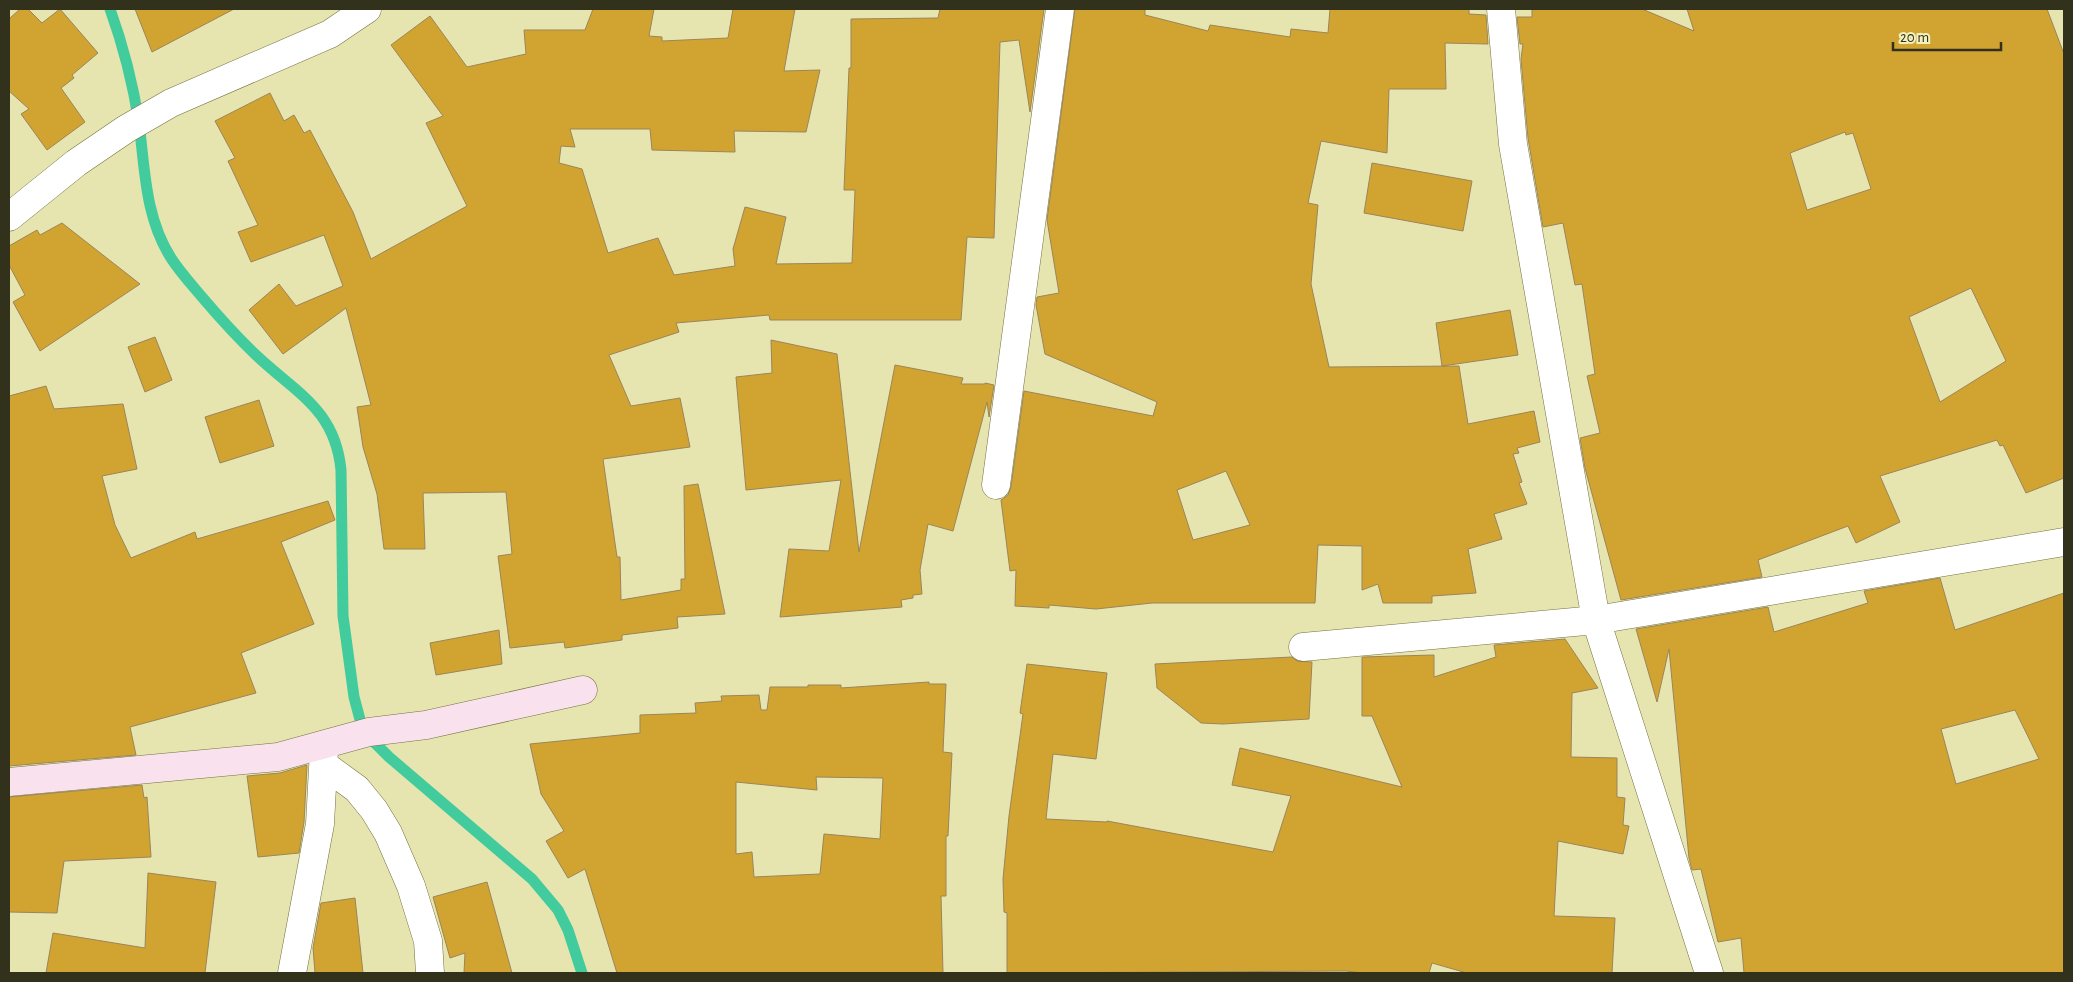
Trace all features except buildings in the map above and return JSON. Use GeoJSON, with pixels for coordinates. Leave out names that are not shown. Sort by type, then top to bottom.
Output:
{"type":"FeatureCollection","features":[{"type":"Feature","properties":{"kind":"street"},"geometry":{"type":"LineString","coordinates":[[9,217],[76,163],[126,129],[171,103],[330,34],[367,9]]}},
{"type":"Feature","properties":{"kind":"street"},"geometry":{"type":"LineString","coordinates":[[996,485],[1060,9]]}},
{"type":"Feature","properties":{"kind":"street"},"geometry":{"type":"LineString","coordinates":[[1501,9],[1513,144],[1596,620],[1709,973]]}},
{"type":"Feature","properties":{"kind":"street"},"geometry":{"type":"LineString","coordinates":[[1303,647],[1596,620],[2064,542]]}},
{"type":"Feature","properties":{"kind":"street"},"geometry":{"type":"LineString","coordinates":[[9,782],[324,754],[369,732],[426,725],[583,690]]}},
{"type":"Feature","properties":{"kind":"street"},"geometry":{"type":"LineString","coordinates":[[292,973],[320,824],[324,754]]}},
{"type":"Feature","properties":{"kind":"street"},"geometry":{"type":"LineString","coordinates":[[324,754],[374,810],[388,834],[411,886],[428,941],[430,973]]}},
{"type":"Feature","properties":{"kind":"waterway"},"geometry":{"type":"LineString","coordinates":[[110,9],[131,79],[151,210],[162,242],[182,273],[228,327],[256,355],[299,392],[322,417],[331,432],[337,449],[341,470],[343,616],[354,697],[362,727],[368,736],[389,757],[532,879],[558,910],[568,930],[582,973]]}}]}
